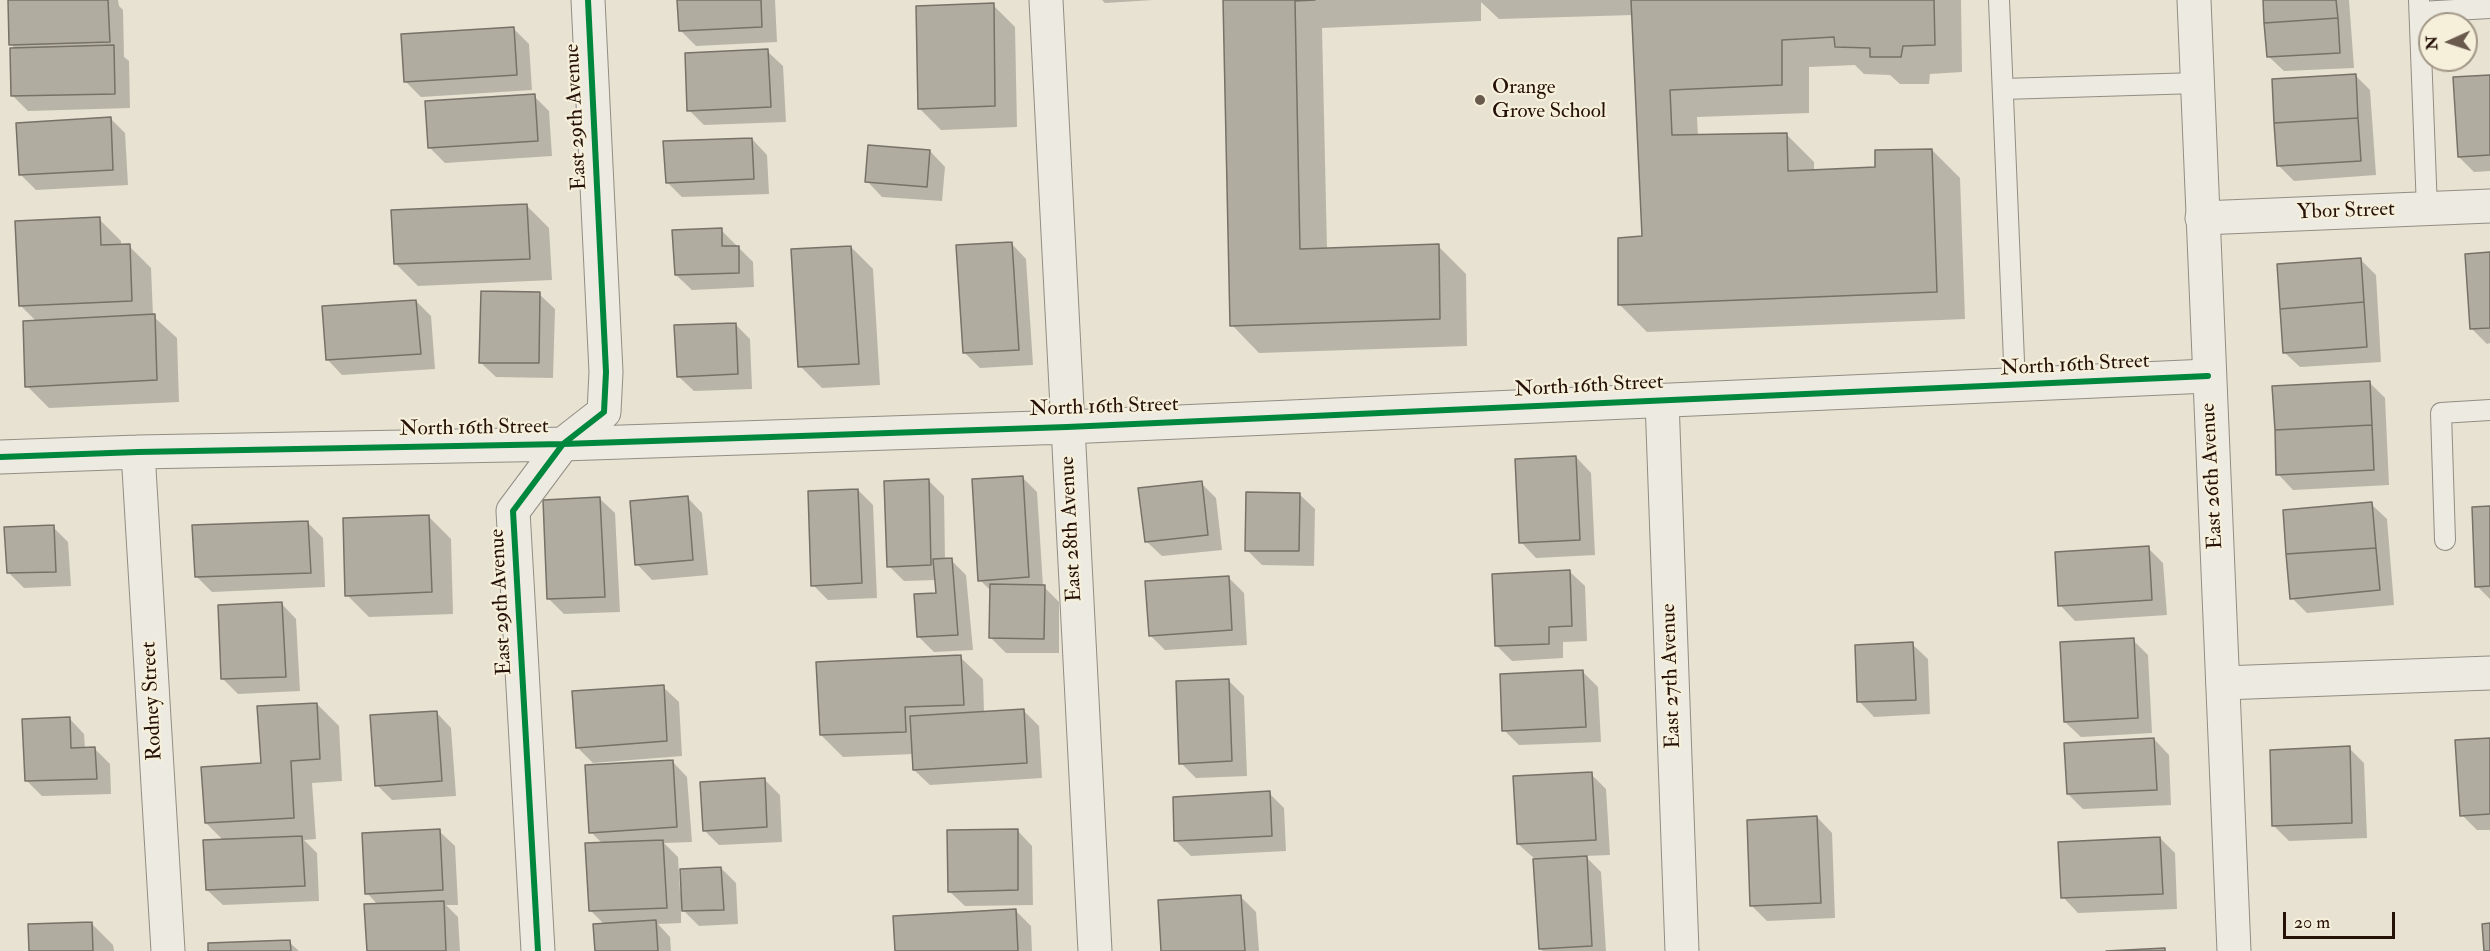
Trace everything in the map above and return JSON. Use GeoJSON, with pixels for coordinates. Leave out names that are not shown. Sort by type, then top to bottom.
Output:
{"type":"FeatureCollection","features":[{"type":"Feature","properties":{"kind":"street","name":"East 29th Avenue"},"geometry":{"type":"LineString","coordinates":[[538,951],[513,511],[563,444],[604,412],[606,372],[588,0]]}},
{"type":"Feature","properties":{"kind":"street","name":"East 28th Avenue"},"geometry":{"type":"LineString","coordinates":[[1046,0],[1095,951]]}},
{"type":"Feature","properties":{"kind":"street","name":"East 26th Avenue"},"geometry":{"type":"LineString","coordinates":[[2194,0],[2208,376],[2235,951]]}},
{"type":"Feature","properties":{"kind":"street","name":"Ybor Street"},"geometry":{"type":"LineString","coordinates":[[2202,218],[2490,206]]}},
{"type":"Feature","properties":{"kind":"street","name":"North 16th Street"},"geometry":{"type":"LineString","coordinates":[[0,457],[138,452],[563,444],[1067,427],[2208,376]]}},
{"type":"Feature","properties":{"kind":"street","name":"East 27th Avenue"},"geometry":{"type":"LineString","coordinates":[[1662,400],[1682,951]]}},
{"type":"Feature","properties":{"kind":"street","name":"Rodney Street"},"geometry":{"type":"LineString","coordinates":[[138,452],[168,951]]}},
{"type":"Feature","properties":{"kind":"street"},"geometry":{"type":"LineString","coordinates":[[2223,683],[2490,673]]}},
{"type":"Feature","properties":{"kind":"lane"},"geometry":{"type":"LineString","coordinates":[[1999,0],[2015,385]]}},
{"type":"Feature","properties":{"kind":"lane"},"geometry":{"type":"LineString","coordinates":[[2427,208],[2420,6],[2490,8]]}},
{"type":"Feature","properties":{"kind":"lane"},"geometry":{"type":"LineString","coordinates":[[2003,89],[2197,83]]}},
{"type":"Feature","properties":{"kind":"lane"},"geometry":{"type":"LineString","coordinates":[[2445,540],[2441,413],[2490,410]]}},
{"type":"Feature","properties":{"kind":"building"},"geometry":{"type":"Polygon","coordinates":[[[8,0],[108,0],[110,42],[9,45],[8,0]]]}},
{"type":"Feature","properties":{"kind":"building"},"geometry":{"type":"Polygon","coordinates":[[[677,0],[761,0],[762,27],[679,31],[677,0]]]}},
{"type":"Feature","properties":{"kind":"building"},"geometry":{"type":"Polygon","coordinates":[[[1223,0],[1315,0],[1295,1],[1300,249],[1439,244],[1440,319],[1230,326],[1223,0]]]}},
{"type":"Feature","properties":{"kind":"building"},"geometry":{"type":"Polygon","coordinates":[[[1631,0],[1934,0],[1935,45],[1903,46],[1901,57],[1870,57],[1870,48],[1835,47],[1834,37],[1782,40],[1782,85],[1670,90],[1672,135],[1787,133],[1788,171],[1875,167],[1875,150],[1932,149],[1937,292],[1618,305],[1618,238],[1642,236],[1631,0]]]}},
{"type":"Feature","properties":{"kind":"building"},"geometry":{"type":"Polygon","coordinates":[[[2263,0],[2336,0],[2338,18],[2264,23],[2263,0]]]}},
{"type":"Feature","properties":{"kind":"building"},"geometry":{"type":"Polygon","coordinates":[[[994,3],[995,106],[918,109],[916,6],[994,3]]]}},
{"type":"Feature","properties":{"kind":"building"},"geometry":{"type":"Polygon","coordinates":[[[2338,18],[2340,53],[2267,57],[2264,23],[2338,18]]]}},
{"type":"Feature","properties":{"kind":"building"},"geometry":{"type":"Polygon","coordinates":[[[514,27],[517,75],[404,82],[401,34],[514,27]]]}},
{"type":"Feature","properties":{"kind":"building"},"geometry":{"type":"Polygon","coordinates":[[[114,45],[115,94],[11,96],[10,48],[114,45]]]}},
{"type":"Feature","properties":{"kind":"building"},"geometry":{"type":"Polygon","coordinates":[[[768,49],[771,107],[687,111],[685,53],[768,49]]]}},
{"type":"Feature","properties":{"kind":"building"},"geometry":{"type":"Polygon","coordinates":[[[2356,74],[2358,118],[2274,123],[2272,79],[2356,74]]]}},
{"type":"Feature","properties":{"kind":"building"},"geometry":{"type":"Polygon","coordinates":[[[2490,75],[2490,155],[2458,157],[2453,77],[2490,75]]]}},
{"type":"Feature","properties":{"kind":"building"},"geometry":{"type":"Polygon","coordinates":[[[535,94],[538,141],[428,148],[425,101],[535,94]]]}},
{"type":"Feature","properties":{"kind":"building"},"geometry":{"type":"Polygon","coordinates":[[[111,117],[113,170],[19,175],[16,123],[111,117]]]}},
{"type":"Feature","properties":{"kind":"building"},"geometry":{"type":"Polygon","coordinates":[[[2358,118],[2361,161],[2277,166],[2274,123],[2358,118]]]}},
{"type":"Feature","properties":{"kind":"building"},"geometry":{"type":"Polygon","coordinates":[[[752,138],[754,179],[666,183],[663,141],[752,138]]]}},
{"type":"Feature","properties":{"kind":"building"},"geometry":{"type":"Polygon","coordinates":[[[868,145],[930,150],[927,187],[865,182],[868,145]]]}},
{"type":"Feature","properties":{"kind":"building"},"geometry":{"type":"Polygon","coordinates":[[[527,204],[530,259],[394,264],[391,210],[527,204]]]}},
{"type":"Feature","properties":{"kind":"building"},"geometry":{"type":"Polygon","coordinates":[[[100,217],[101,245],[130,244],[132,301],[19,306],[15,221],[100,217]]]}},
{"type":"Feature","properties":{"kind":"building"},"geometry":{"type":"Polygon","coordinates":[[[722,228],[722,246],[739,246],[739,273],[675,275],[672,230],[722,228]]]}},
{"type":"Feature","properties":{"kind":"building"},"geometry":{"type":"Polygon","coordinates":[[[1012,242],[1019,350],[963,353],[956,245],[1012,242]]]}},
{"type":"Feature","properties":{"kind":"building"},"geometry":{"type":"Polygon","coordinates":[[[851,246],[859,364],[798,367],[791,249],[851,246]]]}},
{"type":"Feature","properties":{"kind":"building"},"geometry":{"type":"Polygon","coordinates":[[[2490,252],[2490,328],[2470,329],[2465,254],[2490,252]]]}},
{"type":"Feature","properties":{"kind":"building"},"geometry":{"type":"Polygon","coordinates":[[[2361,258],[2364,302],[2280,309],[2277,264],[2361,258]]]}},
{"type":"Feature","properties":{"kind":"building"},"geometry":{"type":"Polygon","coordinates":[[[481,291],[540,292],[539,363],[479,363],[481,291]]]}},
{"type":"Feature","properties":{"kind":"building"},"geometry":{"type":"Polygon","coordinates":[[[416,300],[421,354],[326,360],[322,306],[416,300]]]}},
{"type":"Feature","properties":{"kind":"building"},"geometry":{"type":"Polygon","coordinates":[[[2364,302],[2367,347],[2283,353],[2280,309],[2364,302]]]}},
{"type":"Feature","properties":{"kind":"building"},"geometry":{"type":"Polygon","coordinates":[[[155,314],[157,380],[25,387],[23,321],[155,314]]]}},
{"type":"Feature","properties":{"kind":"building"},"geometry":{"type":"Polygon","coordinates":[[[736,323],[738,374],[677,377],[674,325],[736,323]]]}},
{"type":"Feature","properties":{"kind":"building"},"geometry":{"type":"Polygon","coordinates":[[[2370,381],[2372,425],[2275,430],[2272,386],[2370,381]]]}},
{"type":"Feature","properties":{"kind":"building"},"geometry":{"type":"Polygon","coordinates":[[[2372,425],[2374,470],[2276,475],[2275,430],[2372,425]]]}},
{"type":"Feature","properties":{"kind":"building"},"geometry":{"type":"Polygon","coordinates":[[[1576,456],[1580,540],[1519,543],[1515,459],[1576,456]]]}},
{"type":"Feature","properties":{"kind":"building"},"geometry":{"type":"Polygon","coordinates":[[[1023,476],[1029,577],[978,581],[972,479],[1023,476]]]}},
{"type":"Feature","properties":{"kind":"building"},"geometry":{"type":"Polygon","coordinates":[[[929,479],[931,565],[887,567],[884,481],[929,479]]]}},
{"type":"Feature","properties":{"kind":"building"},"geometry":{"type":"Polygon","coordinates":[[[1202,481],[1208,535],[1145,542],[1138,488],[1202,481]]]}},
{"type":"Feature","properties":{"kind":"building"},"geometry":{"type":"Polygon","coordinates":[[[858,489],[862,583],[811,586],[808,491],[858,489]]]}},
{"type":"Feature","properties":{"kind":"building"},"geometry":{"type":"Polygon","coordinates":[[[1246,492],[1300,493],[1299,551],[1245,551],[1246,492]]]}},
{"type":"Feature","properties":{"kind":"building"},"geometry":{"type":"Polygon","coordinates":[[[688,496],[693,560],[635,565],[630,501],[688,496]]]}},
{"type":"Feature","properties":{"kind":"building"},"geometry":{"type":"Polygon","coordinates":[[[600,497],[605,597],[547,599],[543,500],[600,497]]]}},
{"type":"Feature","properties":{"kind":"building"},"geometry":{"type":"Polygon","coordinates":[[[2372,502],[2376,548],[2286,554],[2283,510],[2372,502]]]}},
{"type":"Feature","properties":{"kind":"building"},"geometry":{"type":"Polygon","coordinates":[[[2490,506],[2490,586],[2475,587],[2472,507],[2490,506]]]}},
{"type":"Feature","properties":{"kind":"building"},"geometry":{"type":"Polygon","coordinates":[[[429,515],[432,592],[345,596],[343,518],[429,515]]]}},
{"type":"Feature","properties":{"kind":"building"},"geometry":{"type":"Polygon","coordinates":[[[308,521],[311,573],[195,577],[192,525],[308,521]]]}},
{"type":"Feature","properties":{"kind":"building"},"geometry":{"type":"Polygon","coordinates":[[[54,525],[56,572],[7,573],[4,527],[54,525]]]}},
{"type":"Feature","properties":{"kind":"building"},"geometry":{"type":"Polygon","coordinates":[[[2149,546],[2152,600],[2058,606],[2055,552],[2149,546]]]}},
{"type":"Feature","properties":{"kind":"building"},"geometry":{"type":"Polygon","coordinates":[[[2376,548],[2380,590],[2290,599],[2286,554],[2376,548]]]}},
{"type":"Feature","properties":{"kind":"building"},"geometry":{"type":"Polygon","coordinates":[[[952,558],[958,635],[917,637],[914,594],[936,593],[933,559],[952,558]]]}},
{"type":"Feature","properties":{"kind":"building"},"geometry":{"type":"Polygon","coordinates":[[[1570,570],[1572,626],[1549,627],[1549,644],[1495,646],[1492,574],[1570,570]]]}},
{"type":"Feature","properties":{"kind":"building"},"geometry":{"type":"Polygon","coordinates":[[[1229,576],[1232,630],[1149,636],[1145,581],[1229,576]]]}},
{"type":"Feature","properties":{"kind":"building"},"geometry":{"type":"Polygon","coordinates":[[[990,584],[1045,585],[1044,639],[989,638],[990,584]]]}},
{"type":"Feature","properties":{"kind":"building"},"geometry":{"type":"Polygon","coordinates":[[[282,602],[286,677],[221,679],[218,605],[282,602]]]}},
{"type":"Feature","properties":{"kind":"building"},"geometry":{"type":"Polygon","coordinates":[[[2134,638],[2138,718],[2064,722],[2060,642],[2134,638]]]}},
{"type":"Feature","properties":{"kind":"building"},"geometry":{"type":"Polygon","coordinates":[[[1913,642],[1916,700],[1857,702],[1855,645],[1913,642]]]}},
{"type":"Feature","properties":{"kind":"building"},"geometry":{"type":"Polygon","coordinates":[[[961,655],[964,705],[905,707],[906,732],[820,735],[816,662],[961,655]]]}},
{"type":"Feature","properties":{"kind":"building"},"geometry":{"type":"Polygon","coordinates":[[[1583,670],[1586,727],[1502,731],[1500,674],[1583,670]]]}},
{"type":"Feature","properties":{"kind":"building"},"geometry":{"type":"Polygon","coordinates":[[[1229,679],[1232,761],[1179,764],[1176,681],[1229,679]]]}},
{"type":"Feature","properties":{"kind":"building"},"geometry":{"type":"Polygon","coordinates":[[[664,685],[667,741],[576,748],[572,691],[664,685]]]}},
{"type":"Feature","properties":{"kind":"building"},"geometry":{"type":"Polygon","coordinates":[[[317,703],[320,759],[291,761],[294,818],[205,823],[201,767],[261,763],[257,706],[317,703]]]}},
{"type":"Feature","properties":{"kind":"building"},"geometry":{"type":"Polygon","coordinates":[[[1024,709],[1027,763],[913,770],[910,716],[1024,709]]]}},
{"type":"Feature","properties":{"kind":"building"},"geometry":{"type":"Polygon","coordinates":[[[437,711],[442,781],[375,786],[370,715],[437,711]]]}},
{"type":"Feature","properties":{"kind":"building"},"geometry":{"type":"Polygon","coordinates":[[[70,717],[71,748],[95,747],[97,779],[25,781],[22,719],[70,717]]]}},
{"type":"Feature","properties":{"kind":"building"},"geometry":{"type":"Polygon","coordinates":[[[2154,738],[2157,790],[2067,794],[2064,743],[2154,738]]]}},
{"type":"Feature","properties":{"kind":"building"},"geometry":{"type":"Polygon","coordinates":[[[2490,738],[2490,814],[2460,816],[2455,740],[2490,738]]]}},
{"type":"Feature","properties":{"kind":"building"},"geometry":{"type":"Polygon","coordinates":[[[2350,746],[2352,823],[2272,826],[2270,750],[2350,746]]]}},
{"type":"Feature","properties":{"kind":"building"},"geometry":{"type":"Polygon","coordinates":[[[673,760],[677,827],[589,833],[585,765],[673,760]]]}},
{"type":"Feature","properties":{"kind":"building"},"geometry":{"type":"Polygon","coordinates":[[[1592,772],[1596,840],[1517,844],[1513,776],[1592,772]]]}},
{"type":"Feature","properties":{"kind":"building"},"geometry":{"type":"Polygon","coordinates":[[[765,778],[767,827],[703,831],[700,782],[765,778]]]}},
{"type":"Feature","properties":{"kind":"building"},"geometry":{"type":"Polygon","coordinates":[[[1270,791],[1272,836],[1174,841],[1173,797],[1270,791]]]}},
{"type":"Feature","properties":{"kind":"building"},"geometry":{"type":"Polygon","coordinates":[[[1817,816],[1821,903],[1750,906],[1747,820],[1817,816]]]}},
{"type":"Feature","properties":{"kind":"building"},"geometry":{"type":"Polygon","coordinates":[[[440,829],[443,890],[365,894],[362,833],[440,829]]]}},
{"type":"Feature","properties":{"kind":"building"},"geometry":{"type":"Polygon","coordinates":[[[1018,829],[1018,890],[948,892],[947,830],[1018,829]]]}},
{"type":"Feature","properties":{"kind":"building"},"geometry":{"type":"Polygon","coordinates":[[[302,836],[305,886],[206,890],[203,840],[302,836]]]}},
{"type":"Feature","properties":{"kind":"building"},"geometry":{"type":"Polygon","coordinates":[[[2160,837],[2163,894],[2061,898],[2058,842],[2160,837]]]}},
{"type":"Feature","properties":{"kind":"building"},"geometry":{"type":"Polygon","coordinates":[[[663,840],[667,908],[589,911],[585,843],[663,840]]]}},
{"type":"Feature","properties":{"kind":"building"},"geometry":{"type":"Polygon","coordinates":[[[1587,856],[1592,946],[1539,949],[1533,859],[1587,856]]]}},
{"type":"Feature","properties":{"kind":"building"},"geometry":{"type":"Polygon","coordinates":[[[721,867],[724,910],[682,911],[680,869],[721,867]]]}},
{"type":"Feature","properties":{"kind":"building"},"geometry":{"type":"Polygon","coordinates":[[[1241,895],[1245,951],[1161,951],[1158,900],[1241,895]]]}},
{"type":"Feature","properties":{"kind":"building"},"geometry":{"type":"Polygon","coordinates":[[[444,901],[446,951],[367,951],[364,904],[444,901]]]}},
{"type":"Feature","properties":{"kind":"building"},"geometry":{"type":"Polygon","coordinates":[[[1016,909],[1018,951],[895,951],[893,916],[1016,909]]]}},
{"type":"Feature","properties":{"kind":"building"},"geometry":{"type":"Polygon","coordinates":[[[656,920],[658,951],[595,951],[593,924],[656,920]]]}},
{"type":"Feature","properties":{"kind":"building"},"geometry":{"type":"Polygon","coordinates":[[[92,922],[93,951],[29,951],[28,924],[92,922]]]}},
{"type":"Feature","properties":{"kind":"building"},"geometry":{"type":"Polygon","coordinates":[[[2490,923],[2490,951],[2484,951],[2482,924],[2490,923]]]}},
{"type":"Feature","properties":{"kind":"building"},"geometry":{"type":"Polygon","coordinates":[[[290,940],[291,951],[208,951],[208,943],[290,940]]]}},
{"type":"Feature","properties":{"kind":"building"},"geometry":{"type":"Polygon","coordinates":[[[2165,948],[2165,951],[2106,951],[2165,948]]]}},
{"type":"Feature","properties":{"kind":"cycle path"},"geometry":{"type":"LineString","coordinates":[[538,951],[513,511],[563,444],[604,412],[606,372],[588,0]]}},
{"type":"Feature","properties":{"kind":"cycle path"},"geometry":{"type":"LineString","coordinates":[[0,457],[138,452],[563,444],[1067,427],[2208,376]]}},
{"type":"Feature","properties":{"kind":"place","name":"Orange Grove School"},"geometry":{"type":"Point","coordinates":[1480,100]}}]}
